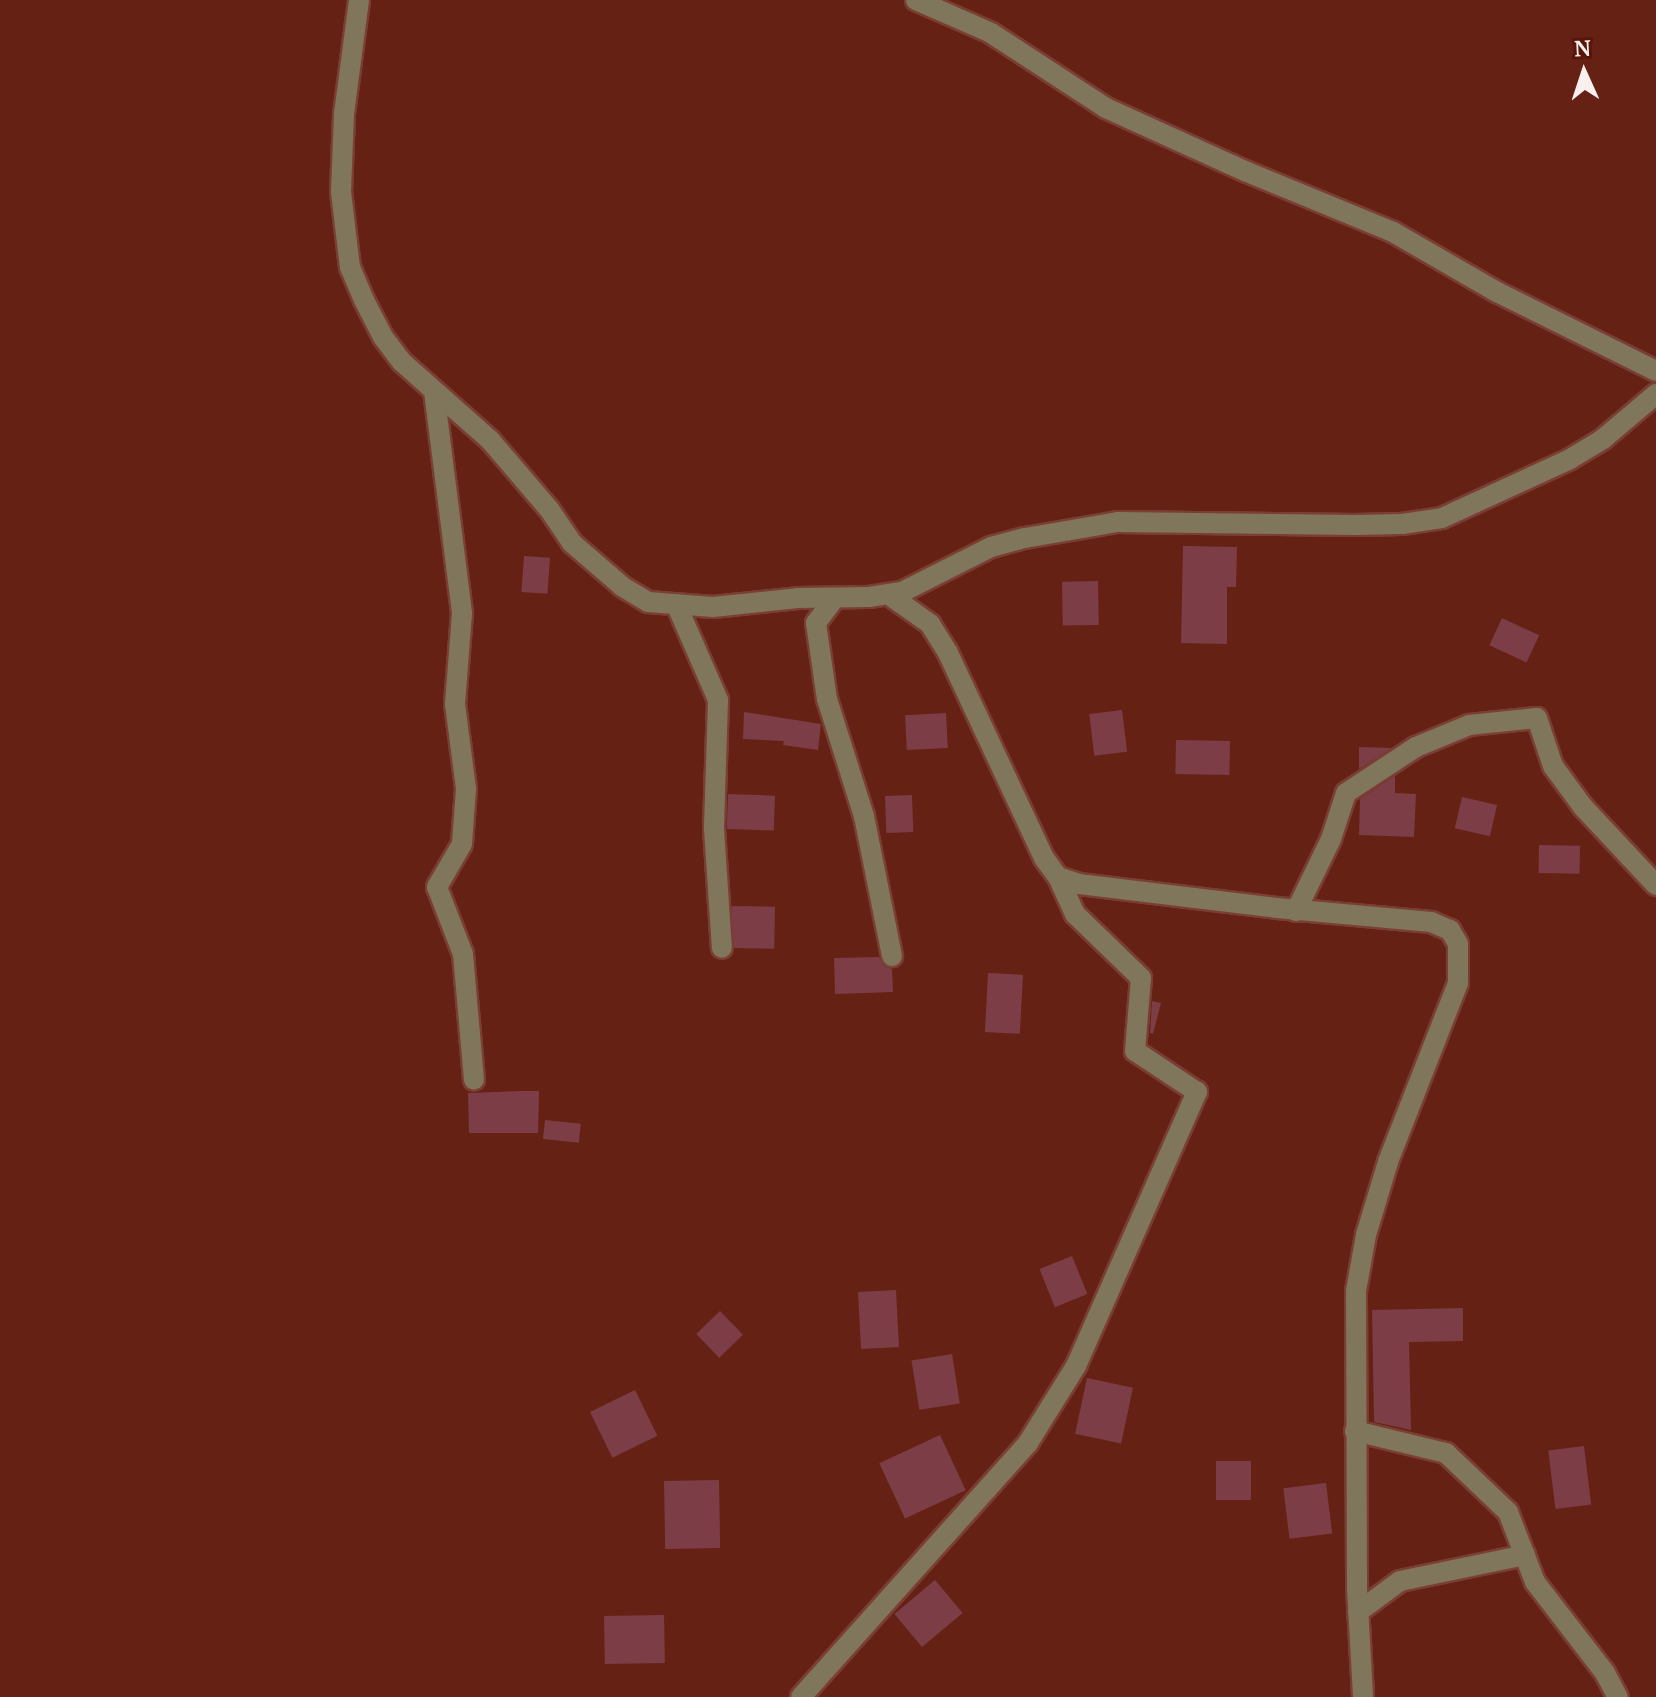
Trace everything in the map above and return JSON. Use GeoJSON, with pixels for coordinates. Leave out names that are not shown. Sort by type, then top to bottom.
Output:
{"type":"FeatureCollection","features":[{"type":"Feature","properties":{"kind":"street"},"geometry":{"type":"LineString","coordinates":[[359,0],[341,152],[344,226],[350,267],[383,337],[402,362],[490,440],[549,509],[572,543],[595,565],[648,602],[677,606],[834,599],[902,592],[991,547],[1118,522],[1371,525],[1442,518],[1570,459],[1603,439],[1656,394]]}},
{"type":"Feature","properties":{"kind":"street"},"geometry":{"type":"LineString","coordinates":[[916,0],[991,33],[1106,108],[1245,171],[1393,232],[1497,292],[1656,371]]}},
{"type":"Feature","properties":{"kind":"street"},"geometry":{"type":"LineString","coordinates":[[434,391],[462,613],[455,704],[466,789],[462,844],[437,887],[463,954],[474,1080]]}},
{"type":"Feature","properties":{"kind":"street"},"geometry":{"type":"LineString","coordinates":[[801,1697],[1028,1443],[1076,1366],[1197,1092],[1135,1051],[1141,978],[1075,914],[1058,877],[1044,858],[948,653],[930,624],[888,594]]}},
{"type":"Feature","properties":{"kind":"street"},"geometry":{"type":"LineString","coordinates":[[834,599],[816,623],[827,699],[864,816],[892,956]]}},
{"type":"Feature","properties":{"kind":"street"},"geometry":{"type":"LineString","coordinates":[[677,606],[718,700],[714,829],[722,948]]}},
{"type":"Feature","properties":{"kind":"street"},"geometry":{"type":"LineString","coordinates":[[1296,911],[1331,839],[1346,793],[1416,747],[1469,725],[1537,718],[1553,766],[1583,807],[1656,885]]}},
{"type":"Feature","properties":{"kind":"street"},"geometry":{"type":"LineString","coordinates":[[1058,877],[1079,884],[1296,911],[1431,922],[1450,930],[1458,944],[1458,983],[1410,1099],[1366,1235],[1356,1291],[1358,1612],[1363,1697]]}},
{"type":"Feature","properties":{"kind":"street"},"geometry":{"type":"LineString","coordinates":[[1355,1431],[1446,1453],[1508,1512],[1535,1582],[1605,1673],[1618,1697]]}},
{"type":"Feature","properties":{"kind":"street"},"geometry":{"type":"LineString","coordinates":[[1358,1612],[1400,1581],[1525,1555]]}},
{"type":"Feature","properties":{"kind":"building"},"geometry":{"type":"Polygon","coordinates":[[[1183,546],[1237,547],[1236,587],[1227,587],[1227,644],[1181,643],[1183,546]]]}},
{"type":"Feature","properties":{"kind":"building"},"geometry":{"type":"Polygon","coordinates":[[[524,556],[550,558],[547,594],[521,592],[524,556]]]}},
{"type":"Feature","properties":{"kind":"building"},"geometry":{"type":"Polygon","coordinates":[[[1098,581],[1099,625],[1063,626],[1062,582],[1098,581]]]}},
{"type":"Feature","properties":{"kind":"building"},"geometry":{"type":"Polygon","coordinates":[[[1502,618],[1539,635],[1526,663],[1489,645],[1502,618]]]}},
{"type":"Feature","properties":{"kind":"building"},"geometry":{"type":"Polygon","coordinates":[[[1122,710],[1127,752],[1094,756],[1089,714],[1122,710]]]}},
{"type":"Feature","properties":{"kind":"building"},"geometry":{"type":"Polygon","coordinates":[[[744,712],[821,724],[818,750],[783,745],[784,741],[743,739],[744,712]]]}},
{"type":"Feature","properties":{"kind":"building"},"geometry":{"type":"Polygon","coordinates":[[[946,713],[948,748],[907,750],[905,715],[946,713]]]}},
{"type":"Feature","properties":{"kind":"building"},"geometry":{"type":"Polygon","coordinates":[[[1176,740],[1230,741],[1229,775],[1175,774],[1176,740]]]}},
{"type":"Feature","properties":{"kind":"building"},"geometry":{"type":"Polygon","coordinates":[[[1359,747],[1392,748],[1359,769],[1359,747]]]}},
{"type":"Feature","properties":{"kind":"building"},"geometry":{"type":"Polygon","coordinates":[[[1395,776],[1395,793],[1416,794],[1414,837],[1359,835],[1360,799],[1395,776]]]}},
{"type":"Feature","properties":{"kind":"building"},"geometry":{"type":"Polygon","coordinates":[[[728,794],[775,796],[774,831],[727,829],[728,794]]]}},
{"type":"Feature","properties":{"kind":"building"},"geometry":{"type":"Polygon","coordinates":[[[912,795],[913,832],[886,833],[885,796],[912,795]]]}},
{"type":"Feature","properties":{"kind":"building"},"geometry":{"type":"Polygon","coordinates":[[[1462,797],[1497,805],[1490,836],[1455,828],[1462,797]]]}},
{"type":"Feature","properties":{"kind":"building"},"geometry":{"type":"Polygon","coordinates":[[[1539,845],[1580,846],[1580,874],[1539,873],[1539,845]]]}},
{"type":"Feature","properties":{"kind":"building"},"geometry":{"type":"Polygon","coordinates":[[[732,906],[775,907],[774,949],[731,948],[732,906]]]}},
{"type":"Feature","properties":{"kind":"building"},"geometry":{"type":"Polygon","coordinates":[[[879,957],[883,965],[892,969],[893,992],[835,994],[834,958],[879,957]]]}},
{"type":"Feature","properties":{"kind":"building"},"geometry":{"type":"Polygon","coordinates":[[[988,973],[1023,975],[1020,1034],[985,1032],[988,973]]]}},
{"type":"Feature","properties":{"kind":"building"},"geometry":{"type":"Polygon","coordinates":[[[1152,1001],[1161,1003],[1153,1034],[1150,1033],[1152,1001]]]}},
{"type":"Feature","properties":{"kind":"building"},"geometry":{"type":"Polygon","coordinates":[[[539,1091],[538,1133],[469,1133],[468,1093],[539,1091]]]}},
{"type":"Feature","properties":{"kind":"building"},"geometry":{"type":"Polygon","coordinates":[[[545,1120],[581,1124],[579,1143],[543,1139],[545,1120]]]}},
{"type":"Feature","properties":{"kind":"building"},"geometry":{"type":"Polygon","coordinates":[[[1072,1256],[1087,1294],[1055,1307],[1040,1269],[1072,1256]]]}},
{"type":"Feature","properties":{"kind":"building"},"geometry":{"type":"Polygon","coordinates":[[[896,1290],[899,1347],[861,1349],[858,1292],[896,1290]]]}},
{"type":"Feature","properties":{"kind":"building"},"geometry":{"type":"Polygon","coordinates":[[[1463,1308],[1463,1341],[1409,1342],[1411,1430],[1374,1422],[1372,1310],[1463,1308]]]}},
{"type":"Feature","properties":{"kind":"building"},"geometry":{"type":"Polygon","coordinates":[[[720,1311],[743,1335],[719,1358],[696,1334],[720,1311]]]}},
{"type":"Feature","properties":{"kind":"building"},"geometry":{"type":"Polygon","coordinates":[[[952,1354],[960,1403],[919,1410],[912,1360],[952,1354]]]}},
{"type":"Feature","properties":{"kind":"building"},"geometry":{"type":"Polygon","coordinates":[[[1087,1378],[1133,1388],[1121,1444],[1075,1434],[1087,1378]]]}},
{"type":"Feature","properties":{"kind":"building"},"geometry":{"type":"Polygon","coordinates":[[[635,1390],[657,1436],[612,1458],[590,1412],[635,1390]]]}},
{"type":"Feature","properties":{"kind":"building"},"geometry":{"type":"Polygon","coordinates":[[[940,1435],[966,1490],[905,1519],[879,1463],[940,1435]]]}},
{"type":"Feature","properties":{"kind":"building"},"geometry":{"type":"Polygon","coordinates":[[[1584,1446],[1591,1505],[1555,1509],[1548,1450],[1584,1446]]]}},
{"type":"Feature","properties":{"kind":"building"},"geometry":{"type":"Polygon","coordinates":[[[1216,1461],[1251,1461],[1251,1500],[1216,1500],[1216,1461]]]}},
{"type":"Feature","properties":{"kind":"building"},"geometry":{"type":"Polygon","coordinates":[[[719,1480],[720,1548],[665,1549],[664,1481],[719,1480]]]}},
{"type":"Feature","properties":{"kind":"building"},"geometry":{"type":"Polygon","coordinates":[[[1326,1483],[1332,1534],[1290,1539],[1283,1488],[1326,1483]]]}},
{"type":"Feature","properties":{"kind":"building"},"geometry":{"type":"Polygon","coordinates":[[[935,1580],[963,1613],[922,1647],[894,1614],[935,1580]]]}},
{"type":"Feature","properties":{"kind":"building"},"geometry":{"type":"Polygon","coordinates":[[[664,1615],[665,1663],[605,1664],[604,1616],[664,1615]]]}}]}
